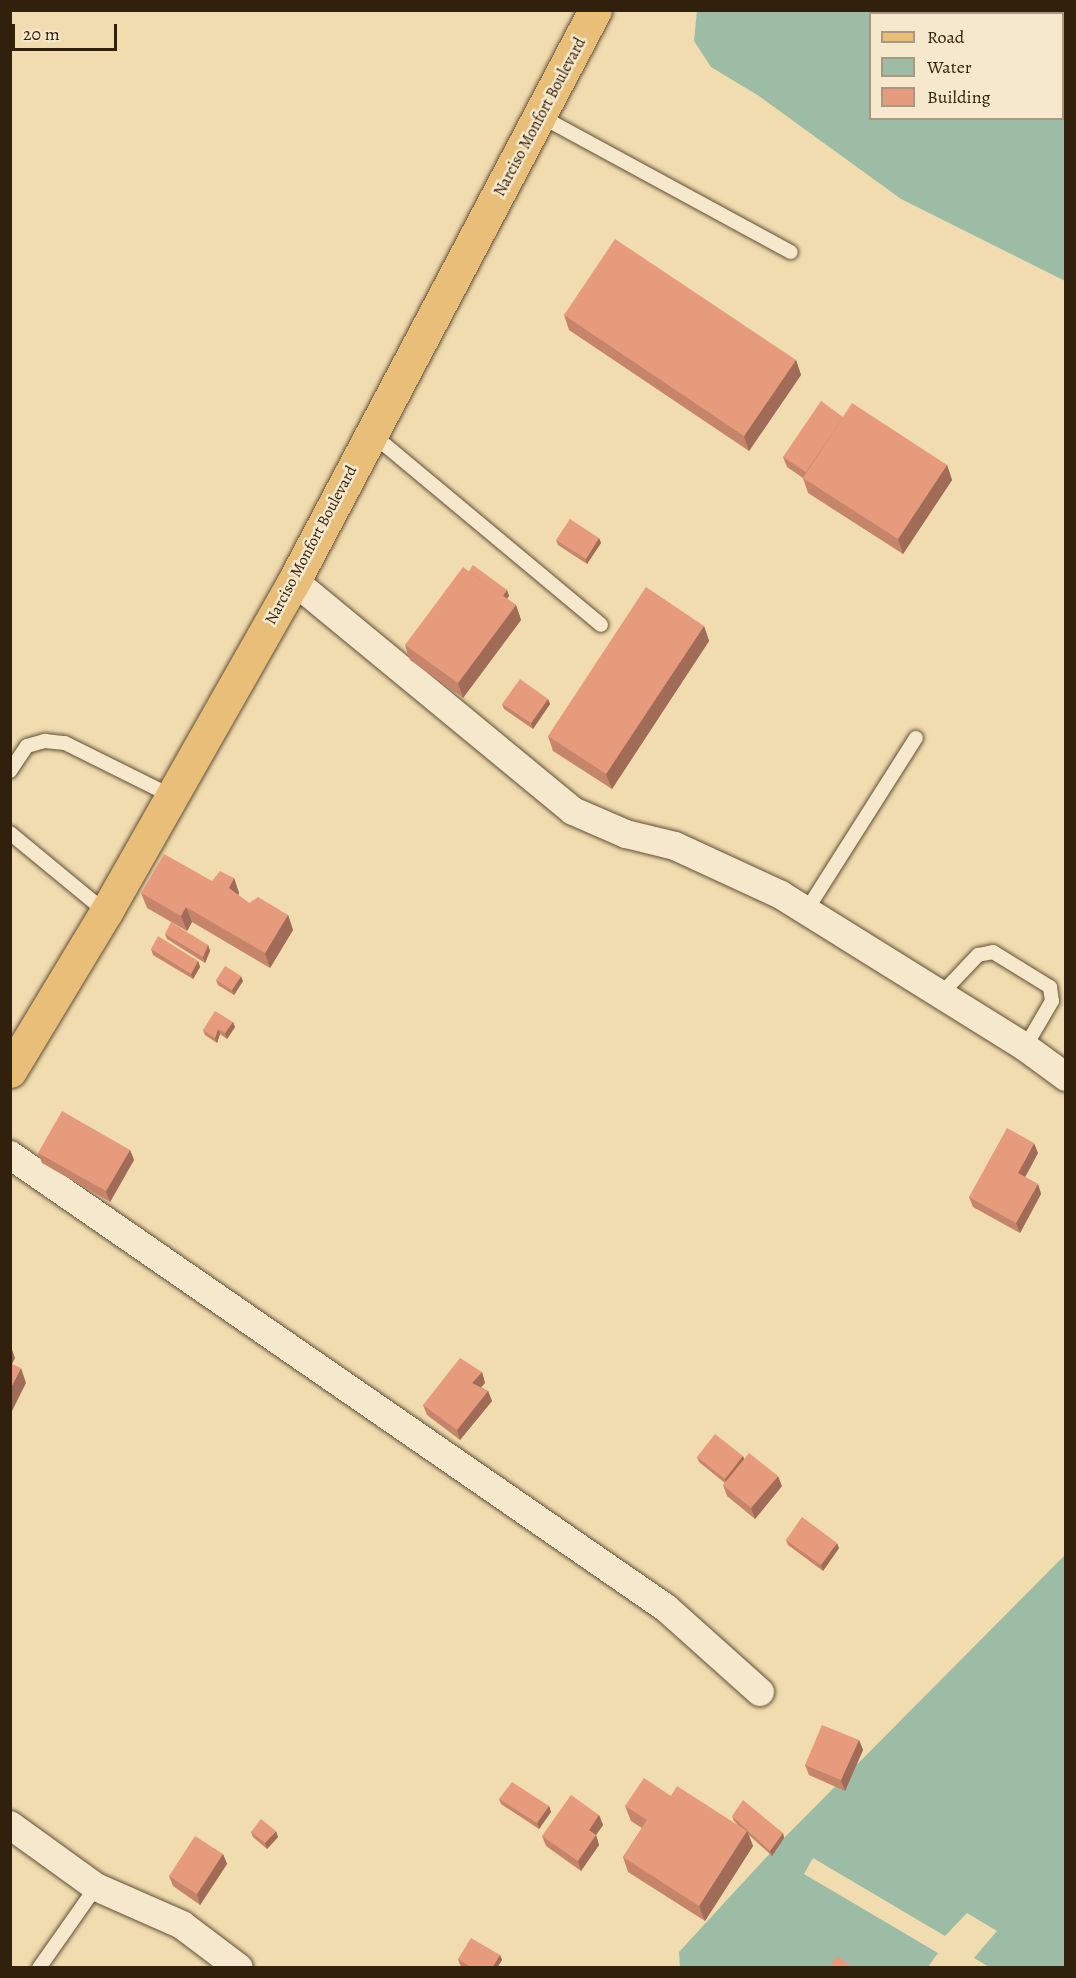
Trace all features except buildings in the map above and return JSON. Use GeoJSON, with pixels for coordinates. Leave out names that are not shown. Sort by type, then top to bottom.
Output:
{"type":"FeatureCollection","features":[{"type":"Feature","properties":{"kind":"main road","name":"Narciso Monfort Boulevard"},"geometry":{"type":"LineString","coordinates":[[16,1050],[106,912],[294,581],[370,432],[542,117],[595,10]]}},
{"type":"Feature","properties":{"kind":"street"},"geometry":{"type":"LineString","coordinates":[[294,581],[573,812],[626,834],[675,846],[806,911],[1025,1047],[1065,1077]]}},
{"type":"Feature","properties":{"kind":"street"},"geometry":{"type":"LineString","coordinates":[[10,1155],[666,1608],[760,1692]]}},
{"type":"Feature","properties":{"kind":"street"},"geometry":{"type":"LineString","coordinates":[[10,1824],[96,1887],[182,1925],[239,1968]]}},
{"type":"Feature","properties":{"kind":"lane"},"geometry":{"type":"LineString","coordinates":[[542,117],[791,252]]}},
{"type":"Feature","properties":{"kind":"lane"},"geometry":{"type":"LineString","coordinates":[[370,432],[601,625]]}},
{"type":"Feature","properties":{"kind":"lane"},"geometry":{"type":"LineString","coordinates":[[806,911],[916,738]]}},
{"type":"Feature","properties":{"kind":"lane"},"geometry":{"type":"LineString","coordinates":[[10,771],[27,746],[45,741],[65,743],[172,796]]}},
{"type":"Feature","properties":{"kind":"lane"},"geometry":{"type":"LineString","coordinates":[[10,833],[106,912]]}},
{"type":"Feature","properties":{"kind":"lane"},"geometry":{"type":"LineString","coordinates":[[941,994],[978,956],[993,952],[1050,987],[1052,1001],[1025,1047]]}},
{"type":"Feature","properties":{"kind":"lane"},"geometry":{"type":"LineString","coordinates":[[39,1968],[96,1887]]}},
{"type":"Feature","properties":{"kind":"water"},"geometry":{"type":"Polygon","coordinates":[[[697,10],[869,12],[869,120],[1064,120],[1064,101],[1065,281],[901,199],[759,96],[711,67],[694,41],[697,10]]]}},
{"type":"Feature","properties":{"kind":"water"},"geometry":{"type":"Polygon","coordinates":[[[1065,1555],[1065,1967],[680,1968],[679,1952],[784,1838],[1065,1555]]]}},
{"type":"Feature","properties":{"kind":"pier"},"geometry":{"type":"Polygon","coordinates":[[[813,1858],[945,1936],[967,1913],[997,1931],[974,1958],[989,1967],[928,1967],[938,1953],[804,1874],[813,1858]]]}}]}
